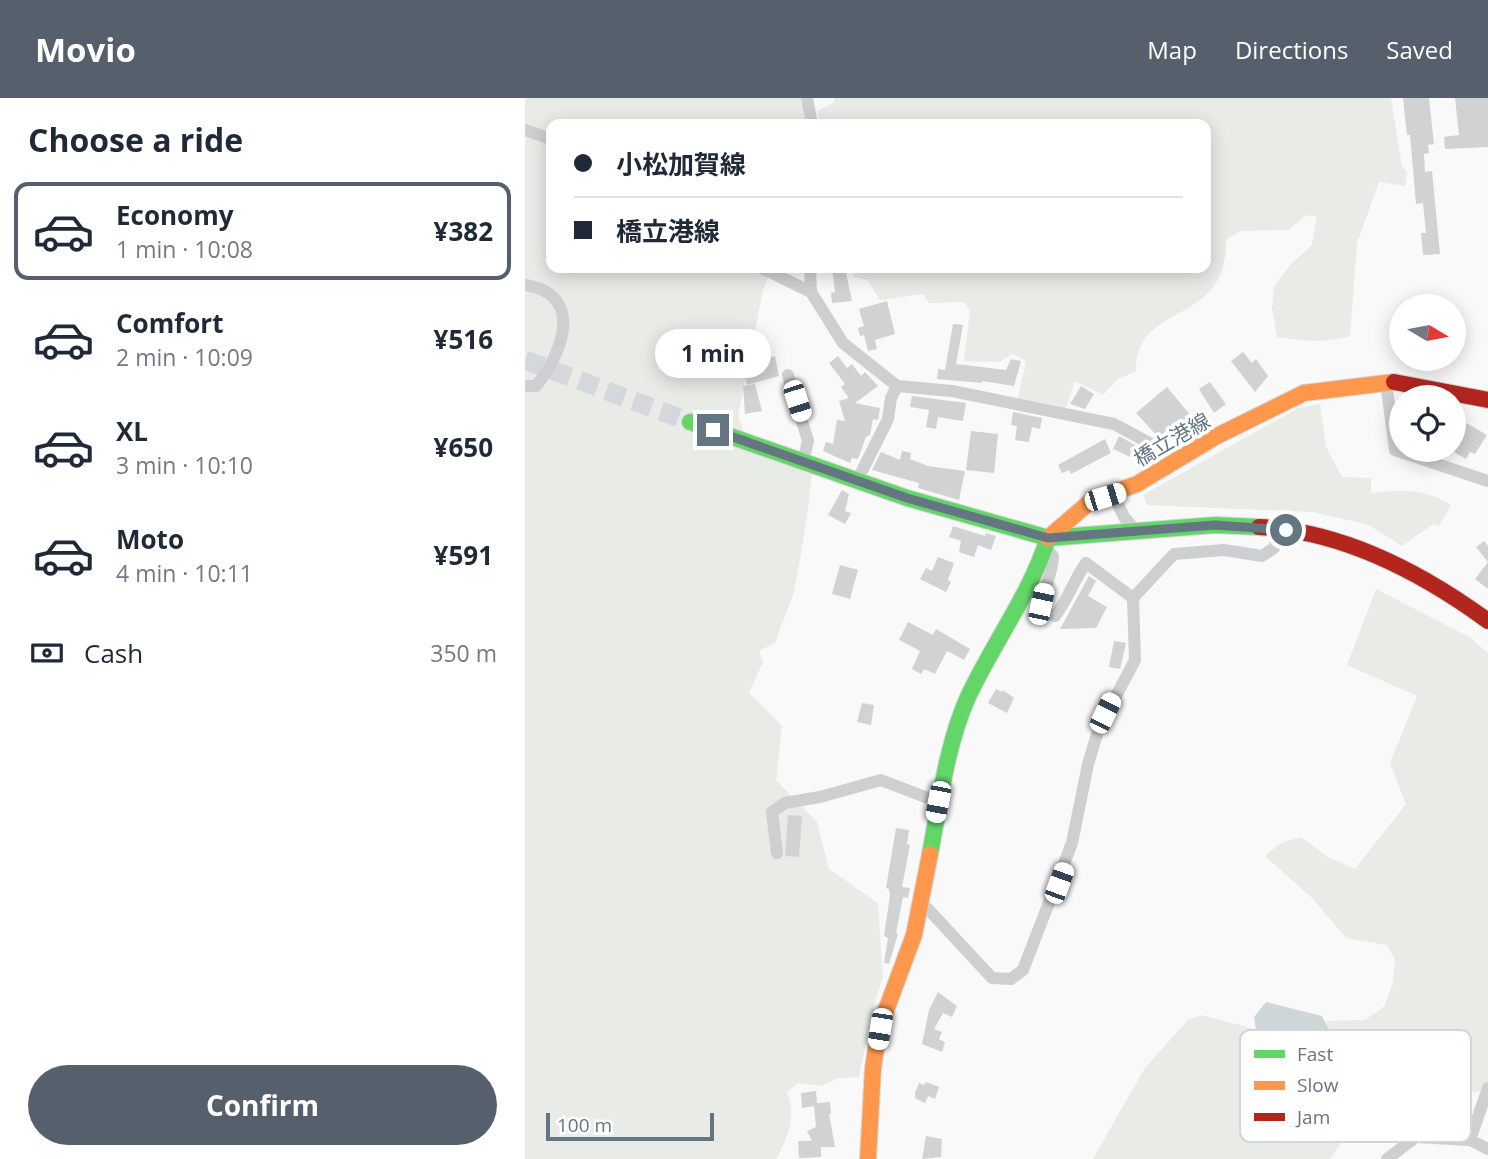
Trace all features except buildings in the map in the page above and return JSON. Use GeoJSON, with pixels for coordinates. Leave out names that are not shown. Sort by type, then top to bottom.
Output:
{"type":"FeatureCollection","features":[{"type":"Feature","properties":{"kind":"main road","name":"橋立港線"},"geometry":{"type":"LineString","coordinates":[[1046,543],[1091,501],[1120,492],[1304,393],[1387,382],[1484,402]]}},
{"type":"Feature","properties":{"kind":"main road"},"geometry":{"type":"LineString","coordinates":[[690,422],[857,481],[1046,543],[1136,531],[1215,525],[1281,528],[1349,545],[1390,560],[1440,586],[1488,621]]}},
{"type":"Feature","properties":{"kind":"main road"},"geometry":{"type":"LineString","coordinates":[[868,1159],[873,1068],[880,1029],[921,906],[938,802],[952,743],[968,698],[1040,564],[1046,543]]}},
{"type":"Feature","properties":{"kind":"street"},"geometry":{"type":"LineString","coordinates":[[807,98],[811,119]]}},
{"type":"Feature","properties":{"kind":"street"},"geometry":{"type":"LineString","coordinates":[[525,130],[546,137]]}},
{"type":"Feature","properties":{"kind":"street"},"geometry":{"type":"LineString","coordinates":[[772,273],[811,292]]}},
{"type":"Feature","properties":{"kind":"street"},"geometry":{"type":"LineString","coordinates":[[810,273],[811,292],[843,343],[897,386],[952,391],[1114,424],[1179,458]]}},
{"type":"Feature","properties":{"kind":"street"},"geometry":{"type":"LineString","coordinates":[[525,285],[546,289],[553,294],[563,324],[558,349],[544,376],[536,386],[525,386]]}},
{"type":"Feature","properties":{"kind":"street"},"geometry":{"type":"LineString","coordinates":[[788,376],[808,441],[803,462]]}},
{"type":"Feature","properties":{"kind":"street"},"geometry":{"type":"LineString","coordinates":[[1387,382],[1395,450],[1488,481]]}},
{"type":"Feature","properties":{"kind":"street"},"geometry":{"type":"LineString","coordinates":[[857,481],[888,419],[891,398],[897,386]]}},
{"type":"Feature","properties":{"kind":"street"},"geometry":{"type":"LineString","coordinates":[[1120,492],[1116,500],[1124,517],[1136,531]]}},
{"type":"Feature","properties":{"kind":"street"},"geometry":{"type":"LineString","coordinates":[[921,906],[928,909],[992,978],[1011,979],[1023,970],[1072,843],[1088,764],[1099,728],[1135,660],[1133,598],[1168,556],[1224,550],[1262,556],[1274,548],[1281,528]]}},
{"type":"Feature","properties":{"kind":"street"},"geometry":{"type":"LineString","coordinates":[[1046,543],[1053,556],[1053,568],[1046,580],[1041,604],[1046,614],[1055,616],[1063,607],[1064,598],[1086,563],[1133,598]]}},
{"type":"Feature","properties":{"kind":"street"},"geometry":{"type":"LineString","coordinates":[[777,853],[772,812],[785,803],[806,801],[881,780],[938,802]]}},
{"type":"Feature","properties":{"kind":"street"},"geometry":{"type":"LineString","coordinates":[[1471,1137],[1488,1088]]}},
{"type":"Feature","properties":{"kind":"street"},"geometry":{"type":"LineString","coordinates":[[1471,1140],[1488,1149]]}},
{"type":"Feature","properties":{"kind":"street"},"geometry":{"type":"LineString","coordinates":[[1387,1159],[1409,1142]]}},
{"type":"Feature","properties":{"kind":"shaded area"},"geometry":{"type":"Polygon","coordinates":[[[525,98],[804,98],[806,119],[546,119],[546,273],[770,273],[763,290],[738,417],[752,451],[812,473],[805,532],[792,597],[776,642],[759,651],[763,662],[749,693],[782,726],[776,780],[817,822],[829,869],[878,903],[883,978],[874,1003],[859,1077],[838,1078],[822,1086],[798,1083],[787,1092],[791,1109],[790,1126],[776,1159],[525,1159],[525,98]]]}},
{"type":"Feature","properties":{"kind":"shaded area"},"geometry":{"type":"Polygon","coordinates":[[[835,98],[1391,98],[1402,166],[1407,172],[1405,186],[1379,182],[1357,243],[1350,336],[1314,341],[1277,337],[1272,308],[1274,287],[1289,266],[1312,245],[1317,217],[1307,215],[1288,230],[1240,231],[1226,240],[1223,268],[1213,288],[1150,333],[1140,349],[1136,371],[1118,379],[1103,395],[1075,381],[1065,411],[1018,399],[1026,361],[1013,354],[999,362],[964,361],[970,311],[964,302],[929,303],[923,294],[880,300],[867,280],[854,277],[853,273],[1211,273],[1211,119],[819,119],[817,111],[833,103],[835,98]]]}},
{"type":"Feature","properties":{"kind":"shaded area"},"geometry":{"type":"Polygon","coordinates":[[[1320,404],[1326,447],[1342,477],[1371,478],[1371,493],[1412,492],[1441,499],[1451,505],[1439,526],[1433,524],[1402,546],[1369,525],[1313,512],[1147,505],[1143,495],[1298,408],[1320,404]]]}},
{"type":"Feature","properties":{"kind":"shaded area"},"geometry":{"type":"Polygon","coordinates":[[[1376,589],[1471,638],[1488,653],[1488,1092],[1471,1091],[1471,1030],[1285,1030],[1328,1021],[1365,1020],[1384,1007],[1393,983],[1395,959],[1387,945],[1346,938],[1312,898],[1265,856],[1281,843],[1301,837],[1328,857],[1355,869],[1406,804],[1390,763],[1417,696],[1347,665],[1376,589]]]}},
{"type":"Feature","properties":{"kind":"shaded area"},"geometry":{"type":"Polygon","coordinates":[[[1266,1002],[1322,1016],[1329,1030],[1256,1030],[1254,1017],[1266,1002]]]}},
{"type":"Feature","properties":{"kind":"shaded area"},"geometry":{"type":"Polygon","coordinates":[[[1201,1015],[1259,1030],[1240,1030],[1240,1142],[1342,1142],[1330,1159],[1093,1159],[1145,1068],[1188,1020],[1201,1015]]]}},
{"type":"Feature","properties":{"kind":"tunnel"},"geometry":{"type":"LineString","coordinates":[[525,360],[690,422]]}},
{"type":"Feature","properties":{"kind":"traffic: fast"},"geometry":{"type":"LineString","coordinates":[[690,422],[907,498],[1048,538],[1215,525],[1259,527]]}},
{"type":"Feature","properties":{"kind":"traffic: fast"},"geometry":{"type":"LineString","coordinates":[[930,854],[945,774],[960,716],[1031,579],[1048,538]]}},
{"type":"Feature","properties":{"kind":"traffic: slow"},"geometry":{"type":"LineString","coordinates":[[1048,538],[1091,501],[1137,484],[1217,436],[1304,393],[1394,382]]}},
{"type":"Feature","properties":{"kind":"traffic: slow"},"geometry":{"type":"LineString","coordinates":[[868,1159],[873,1068],[879,1029],[914,935],[930,854]]}},
{"type":"Feature","properties":{"kind":"traffic: jam"},"geometry":{"type":"LineString","coordinates":[[1394,382],[1488,400]]}},
{"type":"Feature","properties":{"kind":"traffic: jam"},"geometry":{"type":"LineString","coordinates":[[1259,527],[1321,536],[1380,557],[1436,586],[1488,621]]}},
{"type":"Feature","properties":{"kind":"route"},"geometry":{"type":"LineString","coordinates":[[713,430],[907,498],[1048,538],[1215,525],[1286,530]]}}]}
